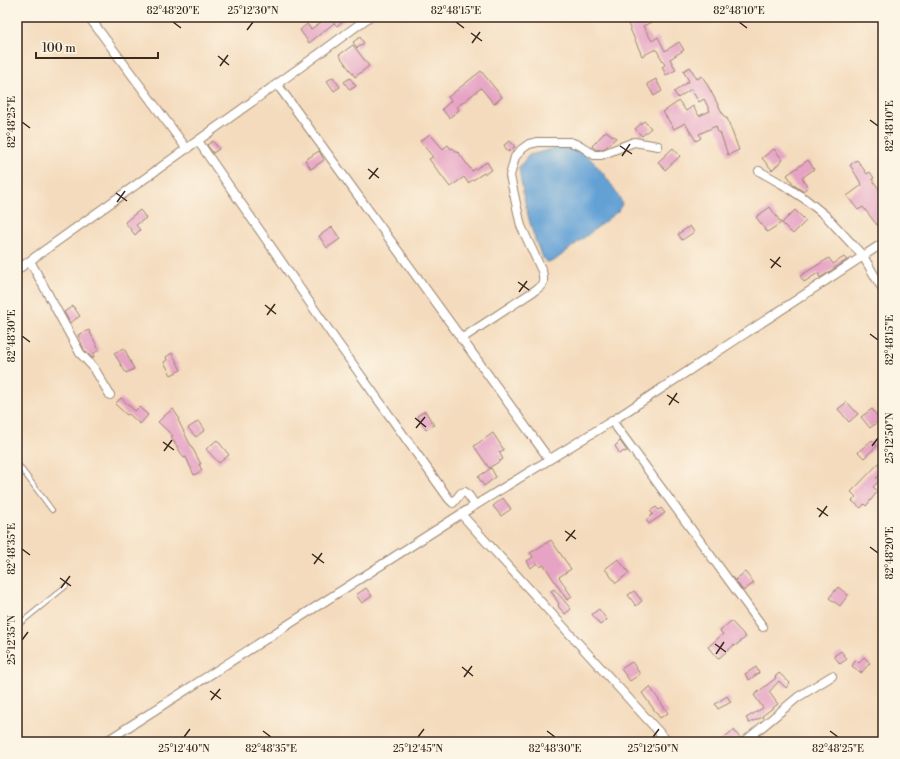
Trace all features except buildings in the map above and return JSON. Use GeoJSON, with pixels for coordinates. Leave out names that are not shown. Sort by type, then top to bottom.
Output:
{"type":"FeatureCollection","features":[{"type":"Feature","properties":{"kind":"street"},"geometry":{"type":"LineString","coordinates":[[89,17],[187,149]]}},
{"type":"Feature","properties":{"kind":"street"},"geometry":{"type":"LineString","coordinates":[[17,270],[369,17]]}},
{"type":"Feature","properties":{"kind":"street"},"geometry":{"type":"LineString","coordinates":[[277,84],[549,459]]}},
{"type":"Feature","properties":{"kind":"street"},"geometry":{"type":"LineString","coordinates":[[198,141],[336,342],[449,499],[453,503],[461,493],[465,492],[475,505]]}},
{"type":"Feature","properties":{"kind":"street"},"geometry":{"type":"LineString","coordinates":[[461,339],[534,291],[544,279],[521,226],[510,176],[515,157],[522,149],[529,144],[538,142],[570,142],[581,146],[594,155],[601,155],[634,142],[658,146]]}},
{"type":"Feature","properties":{"kind":"street"},"geometry":{"type":"LineString","coordinates":[[759,171],[805,199],[826,216],[863,256],[883,290]]}},
{"type":"Feature","properties":{"kind":"street"},"geometry":{"type":"LineString","coordinates":[[104,742],[475,505],[612,421],[883,243]]}},
{"type":"Feature","properties":{"kind":"street"},"geometry":{"type":"LineString","coordinates":[[30,261],[80,353],[94,368],[110,395]]}},
{"type":"Feature","properties":{"kind":"street"},"geometry":{"type":"LineString","coordinates":[[612,421],[763,627]]}},
{"type":"Feature","properties":{"kind":"street"},"geometry":{"type":"LineString","coordinates":[[461,514],[668,742]]}},
{"type":"Feature","properties":{"kind":"street"},"geometry":{"type":"LineString","coordinates":[[744,742],[798,697],[832,676]]}},
{"type":"Feature","properties":{"kind":"lane"},"geometry":{"type":"LineString","coordinates":[[17,463],[52,510]]}},
{"type":"Feature","properties":{"kind":"lane"},"geometry":{"type":"LineString","coordinates":[[17,626],[66,586]]}},
{"type":"Feature","properties":{"kind":"water"},"geometry":{"type":"Polygon","coordinates":[[[560,147],[578,149],[590,158],[616,191],[622,204],[618,211],[554,261],[546,262],[536,243],[532,230],[525,203],[519,167],[529,155],[560,147]]]}}]}
